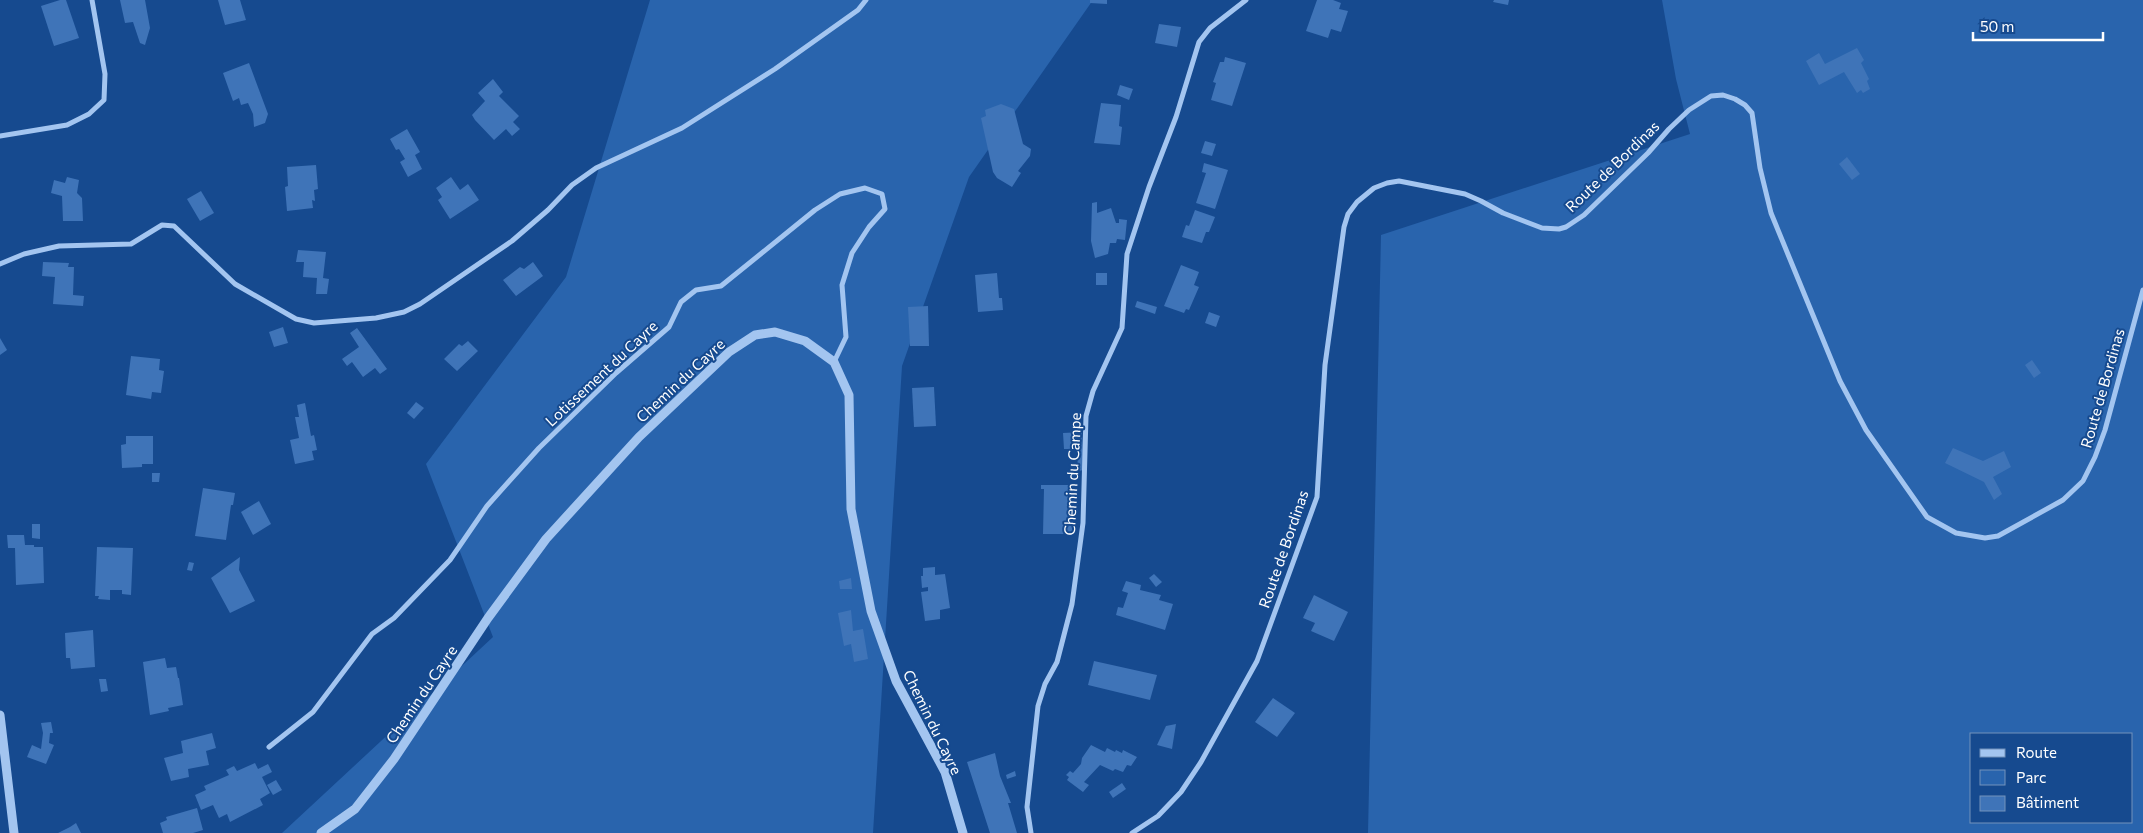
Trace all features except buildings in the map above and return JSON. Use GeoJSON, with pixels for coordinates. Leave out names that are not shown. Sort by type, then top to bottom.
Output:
{"type":"FeatureCollection","features":[{"type":"Feature","properties":{"kind":"street"},"geometry":{"type":"LineString","coordinates":[[0,136],[67,125],[90,114],[104,100],[105,74],[92,0]]}},
{"type":"Feature","properties":{"kind":"street"},"geometry":{"type":"LineString","coordinates":[[0,264],[24,254],[58,246],[131,244],[162,225],[174,226],[235,284],[296,318],[314,323],[376,318],[404,312],[420,304],[512,240],[548,210],[572,185],[596,168],[682,128],[775,69],[858,10],[866,0]]}},
{"type":"Feature","properties":{"kind":"street","name":"Chemin du Campe"},"geometry":{"type":"LineString","coordinates":[[1031,833],[1027,807],[1038,706],[1045,684],[1057,662],[1072,604],[1083,523],[1086,416],[1094,391],[1122,328],[1126,254],[1176,117],[1199,42],[1210,28],[1246,0]]}},
{"type":"Feature","properties":{"kind":"street","name":"Route de Bordinas"},"geometry":{"type":"LineString","coordinates":[[1132,833],[1158,816],[1181,792],[1201,762],[1257,660],[1317,497],[1325,365],[1344,227],[1348,214],[1357,202],[1374,188],[1399,181],[1465,194],[1525,222],[1542,228],[1559,229],[1566,227],[1584,214],[1648,153],[1689,110],[1711,96],[1723,95],[1735,99],[1745,105],[1752,113],[1760,168],[1771,213],[1840,381],[1866,430],[1927,517],[1956,533],[1985,538],[1998,536],[2063,500],[2083,481],[2095,457],[2105,430],[2143,290]]}},
{"type":"Feature","properties":{"kind":"street","name":"Lotissement du Cayre"},"geometry":{"type":"LineString","coordinates":[[270,747],[313,712],[372,634],[394,618],[450,560],[488,506],[539,448],[616,373],[669,328],[681,302],[696,290],[721,286],[814,210],[840,194],[865,188],[882,194],[885,209],[869,227],[852,253],[842,284],[846,337],[834,362]]}},
{"type":"Feature","properties":{"kind":"street","name":"Chemin du Cayre"},"geometry":{"type":"LineString","coordinates":[[322,833],[355,809],[394,759],[488,618],[546,539],[639,437],[728,352],[755,335],[775,332],[805,341],[834,362],[850,395],[852,509],[871,611],[896,681],[945,772],[962,833]]}},
{"type":"Feature","properties":{"kind":"street"},"geometry":{"type":"LineString","coordinates":[[0,715],[14,833]]}},
{"type":"Feature","properties":{"kind":"green space"},"geometry":{"type":"Polygon","coordinates":[[[650,0],[1093,0],[969,177],[902,366],[873,833],[282,833],[493,637],[426,464],[566,277],[650,0]]]}},
{"type":"Feature","properties":{"kind":"green space"},"geometry":{"type":"Polygon","coordinates":[[[1662,0],[2143,0],[2143,833],[1368,833],[1381,235],[1690,134],[1676,79],[1662,0]]]}}]}
